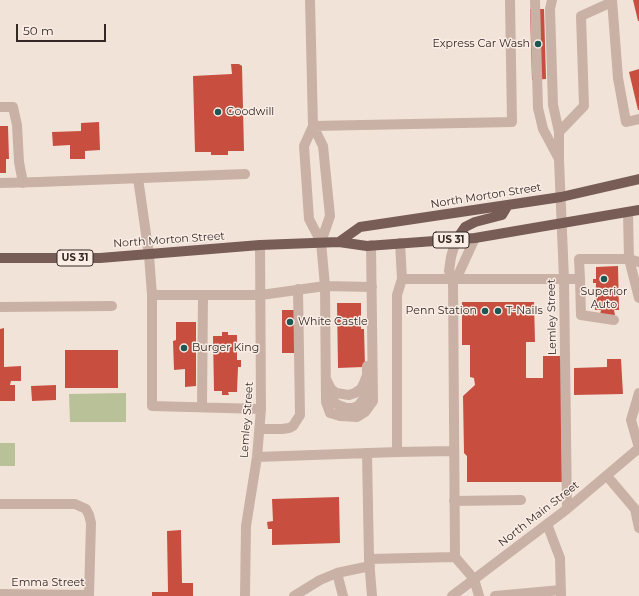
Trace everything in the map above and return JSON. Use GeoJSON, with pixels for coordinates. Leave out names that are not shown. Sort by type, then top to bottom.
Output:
{"type":"FeatureCollection","features":[{"type":"Feature","properties":{"kind":"main road","name":"North Morton Street"},"geometry":{"type":"LineString","coordinates":[[339,242],[360,227],[561,197],[639,179]]}},
{"type":"Feature","properties":{"kind":"main road"},"geometry":{"type":"LineString","coordinates":[[456,240],[464,227],[475,222],[502,215],[508,205]]}},
{"type":"Feature","properties":{"kind":"main road","name":"North Morton Street"},"geometry":{"type":"LineString","coordinates":[[0,258],[100,258],[260,245],[321,242],[371,245],[456,240],[562,224],[639,210]]}},
{"type":"Feature","properties":{"kind":"street"},"geometry":{"type":"LineString","coordinates":[[310,0],[313,126],[323,146],[330,216],[321,242]]}},
{"type":"Feature","properties":{"kind":"street"},"geometry":{"type":"LineString","coordinates":[[313,126],[512,122],[510,0]]}},
{"type":"Feature","properties":{"kind":"street"},"geometry":{"type":"LineString","coordinates":[[536,0],[538,108],[543,129],[559,160]]}},
{"type":"Feature","properties":{"kind":"street","name":"Lemley Street"},"geometry":{"type":"LineString","coordinates":[[552,0],[550,9],[553,105],[559,132],[564,279],[567,509]]}},
{"type":"Feature","properties":{"kind":"street"},"geometry":{"type":"LineString","coordinates":[[559,132],[584,106],[581,16],[612,1],[618,78],[626,122],[639,119]]}},
{"type":"Feature","properties":{"kind":"street"},"geometry":{"type":"LineString","coordinates":[[0,107],[13,107],[17,124],[19,162],[23,183]]}},
{"type":"Feature","properties":{"kind":"street"},"geometry":{"type":"LineString","coordinates":[[313,126],[304,146],[305,168],[309,219],[321,242],[325,286],[326,402],[330,413],[340,416],[357,417],[365,412],[373,401],[371,245]]}},
{"type":"Feature","properties":{"kind":"street"},"geometry":{"type":"LineString","coordinates":[[0,183],[245,174]]}},
{"type":"Feature","properties":{"kind":"street"},"geometry":{"type":"LineString","coordinates":[[138,178],[149,255],[152,295],[152,406],[262,409]]}},
{"type":"Feature","properties":{"kind":"street"},"geometry":{"type":"LineString","coordinates":[[628,213],[629,259],[639,298]]}},
{"type":"Feature","properties":{"kind":"street"},"geometry":{"type":"LineString","coordinates":[[453,280],[459,273],[476,238]]}},
{"type":"Feature","properties":{"kind":"street"},"geometry":{"type":"LineString","coordinates":[[456,240],[449,271],[453,280],[455,557],[474,579],[479,596]]}},
{"type":"Feature","properties":{"kind":"street"},"geometry":{"type":"LineString","coordinates":[[397,452],[396,294],[402,280],[400,243]]}},
{"type":"Feature","properties":{"kind":"street","name":"Lemley Street"},"geometry":{"type":"LineString","coordinates":[[245,596],[246,526],[257,457],[262,409],[260,245]]}},
{"type":"Feature","properties":{"kind":"street"},"geometry":{"type":"LineString","coordinates":[[614,320],[581,315],[579,260],[629,259],[639,262]]}},
{"type":"Feature","properties":{"kind":"street"},"geometry":{"type":"LineString","coordinates":[[402,280],[580,279]]}},
{"type":"Feature","properties":{"kind":"street"},"geometry":{"type":"LineString","coordinates":[[152,295],[261,295],[325,286],[372,292]]}},
{"type":"Feature","properties":{"kind":"street"},"geometry":{"type":"LineString","coordinates":[[260,429],[289,428],[293,426],[300,415],[298,289]]}},
{"type":"Feature","properties":{"kind":"street"},"geometry":{"type":"LineString","coordinates":[[326,396],[338,405],[346,408],[358,406],[365,397],[367,375],[366,320],[372,292]]}},
{"type":"Feature","properties":{"kind":"street"},"geometry":{"type":"LineString","coordinates":[[202,407],[203,296]]}},
{"type":"Feature","properties":{"kind":"street"},"geometry":{"type":"LineString","coordinates":[[0,307],[112,306]]}},
{"type":"Feature","properties":{"kind":"street"},"geometry":{"type":"LineString","coordinates":[[326,379],[331,389],[336,393],[349,395],[361,389],[367,375]]}},
{"type":"Feature","properties":{"kind":"street"},"geometry":{"type":"LineString","coordinates":[[639,393],[631,420],[639,448]]}},
{"type":"Feature","properties":{"kind":"street","name":"North Main Street"},"geometry":{"type":"LineString","coordinates":[[452,596],[567,509],[639,448]]}},
{"type":"Feature","properties":{"kind":"street"},"geometry":{"type":"LineString","coordinates":[[257,457],[397,452],[454,452]]}},
{"type":"Feature","properties":{"kind":"street"},"geometry":{"type":"LineString","coordinates":[[367,453],[372,596]]}},
{"type":"Feature","properties":{"kind":"street"},"geometry":{"type":"LineString","coordinates":[[607,476],[635,509],[639,528]]}},
{"type":"Feature","properties":{"kind":"street"},"geometry":{"type":"LineString","coordinates":[[454,501],[521,500]]}},
{"type":"Feature","properties":{"kind":"street","name":"Emma Street"},"geometry":{"type":"LineString","coordinates":[[0,504],[75,504],[86,509],[91,523],[89,595],[0,594]]}},
{"type":"Feature","properties":{"kind":"street"},"geometry":{"type":"LineString","coordinates":[[495,596],[561,593],[560,558],[548,524]]}},
{"type":"Feature","properties":{"kind":"street"},"geometry":{"type":"LineString","coordinates":[[294,596],[320,580],[370,563],[455,557]]}},
{"type":"Feature","properties":{"kind":"street"},"geometry":{"type":"LineString","coordinates":[[337,573],[343,596]]}},
{"type":"Feature","properties":{"kind":"green space"},"geometry":{"type":"Polygon","coordinates":[[[126,393],[126,422],[70,422],[69,394],[126,393]]]}},
{"type":"Feature","properties":{"kind":"green space"},"geometry":{"type":"Polygon","coordinates":[[[0,443],[15,443],[15,466],[0,466],[0,443]]]}},
{"type":"Feature","properties":{"kind":"building"},"geometry":{"type":"Polygon","coordinates":[[[633,0],[639,0],[639,21],[638,21],[633,0]]]}},
{"type":"Feature","properties":{"kind":"building","name":"Express Car Wash"},"geometry":{"type":"Polygon","coordinates":[[[530,9],[544,9],[546,79],[532,80],[530,9]]]}},
{"type":"Feature","properties":{"kind":"building"},"geometry":{"type":"Polygon","coordinates":[[[231,64],[239,64],[242,66],[244,151],[228,151],[228,155],[211,155],[211,152],[195,152],[193,76],[232,74],[231,64]]]}},
{"type":"Feature","properties":{"kind":"building"},"geometry":{"type":"Polygon","coordinates":[[[639,69],[639,110],[638,110],[629,72],[639,69]]]}},
{"type":"Feature","properties":{"kind":"building"},"geometry":{"type":"Polygon","coordinates":[[[99,122],[100,150],[85,151],[85,159],[70,159],[70,145],[53,146],[52,132],[81,131],[81,123],[99,122]]]}},
{"type":"Feature","properties":{"kind":"building"},"geometry":{"type":"Polygon","coordinates":[[[0,126],[8,126],[9,159],[6,159],[6,173],[0,173],[0,126]]]}},
{"type":"Feature","properties":{"kind":"building"},"geometry":{"type":"Polygon","coordinates":[[[618,266],[619,310],[614,310],[615,315],[600,315],[601,310],[595,310],[596,283],[593,283],[593,279],[596,279],[596,267],[618,266]]]}},
{"type":"Feature","properties":{"kind":"building"},"geometry":{"type":"Polygon","coordinates":[[[462,302],[534,302],[535,342],[526,342],[526,378],[543,378],[543,356],[561,356],[562,482],[467,482],[467,456],[464,453],[463,396],[475,385],[474,378],[470,377],[470,345],[462,345],[462,302]]]}},
{"type":"Feature","properties":{"kind":"building"},"geometry":{"type":"Polygon","coordinates":[[[337,303],[361,303],[361,329],[364,329],[365,366],[363,367],[338,368],[337,303]]]}},
{"type":"Feature","properties":{"kind":"building"},"geometry":{"type":"Polygon","coordinates":[[[282,310],[295,310],[296,353],[282,353],[282,310]]]}},
{"type":"Feature","properties":{"kind":"building","name":"Burger King"},"geometry":{"type":"Polygon","coordinates":[[[176,322],[196,322],[196,386],[185,387],[185,369],[174,370],[173,341],[176,340],[176,322]]]}},
{"type":"Feature","properties":{"kind":"building"},"geometry":{"type":"Polygon","coordinates":[[[4,328],[4,367],[21,366],[21,381],[11,381],[10,385],[15,385],[15,401],[0,401],[0,329],[4,328]]]}},
{"type":"Feature","properties":{"kind":"building"},"geometry":{"type":"Polygon","coordinates":[[[222,332],[228,332],[228,335],[237,335],[237,360],[241,360],[241,367],[238,367],[237,392],[228,392],[229,395],[222,395],[222,391],[214,391],[213,336],[222,336],[222,332]]]}},
{"type":"Feature","properties":{"kind":"building"},"geometry":{"type":"Polygon","coordinates":[[[65,350],[118,350],[118,388],[65,388],[65,350]]]}},
{"type":"Feature","properties":{"kind":"building"},"geometry":{"type":"Polygon","coordinates":[[[607,359],[621,359],[623,394],[574,395],[574,368],[607,367],[607,359]]]}},
{"type":"Feature","properties":{"kind":"building"},"geometry":{"type":"Polygon","coordinates":[[[56,385],[56,400],[32,401],[31,386],[56,385]]]}},
{"type":"Feature","properties":{"kind":"building"},"geometry":{"type":"Polygon","coordinates":[[[339,497],[340,543],[272,545],[272,529],[268,529],[267,522],[273,521],[272,499],[339,497]]]}},
{"type":"Feature","properties":{"kind":"building"},"geometry":{"type":"Polygon","coordinates":[[[181,530],[182,583],[193,583],[193,596],[152,596],[152,592],[168,592],[167,531],[181,530]]]}},
{"type":"Feature","properties":{"kind":"place","name":"Express Car Wash"},"geometry":{"type":"Point","coordinates":[538,44]}},
{"type":"Feature","properties":{"kind":"place","name":"Goodwill"},"geometry":{"type":"Point","coordinates":[218,112]}},
{"type":"Feature","properties":{"kind":"place","name":"Superior Auto"},"geometry":{"type":"Point","coordinates":[604,279]}},
{"type":"Feature","properties":{"kind":"place","name":"Penn Station"},"geometry":{"type":"Point","coordinates":[485,311]}},
{"type":"Feature","properties":{"kind":"place","name":"T-Nails"},"geometry":{"type":"Point","coordinates":[498,311]}},
{"type":"Feature","properties":{"kind":"place","name":"White Castle"},"geometry":{"type":"Point","coordinates":[290,322]}},
{"type":"Feature","properties":{"kind":"place","name":"Burger King"},"geometry":{"type":"Point","coordinates":[184,348]}}]}
